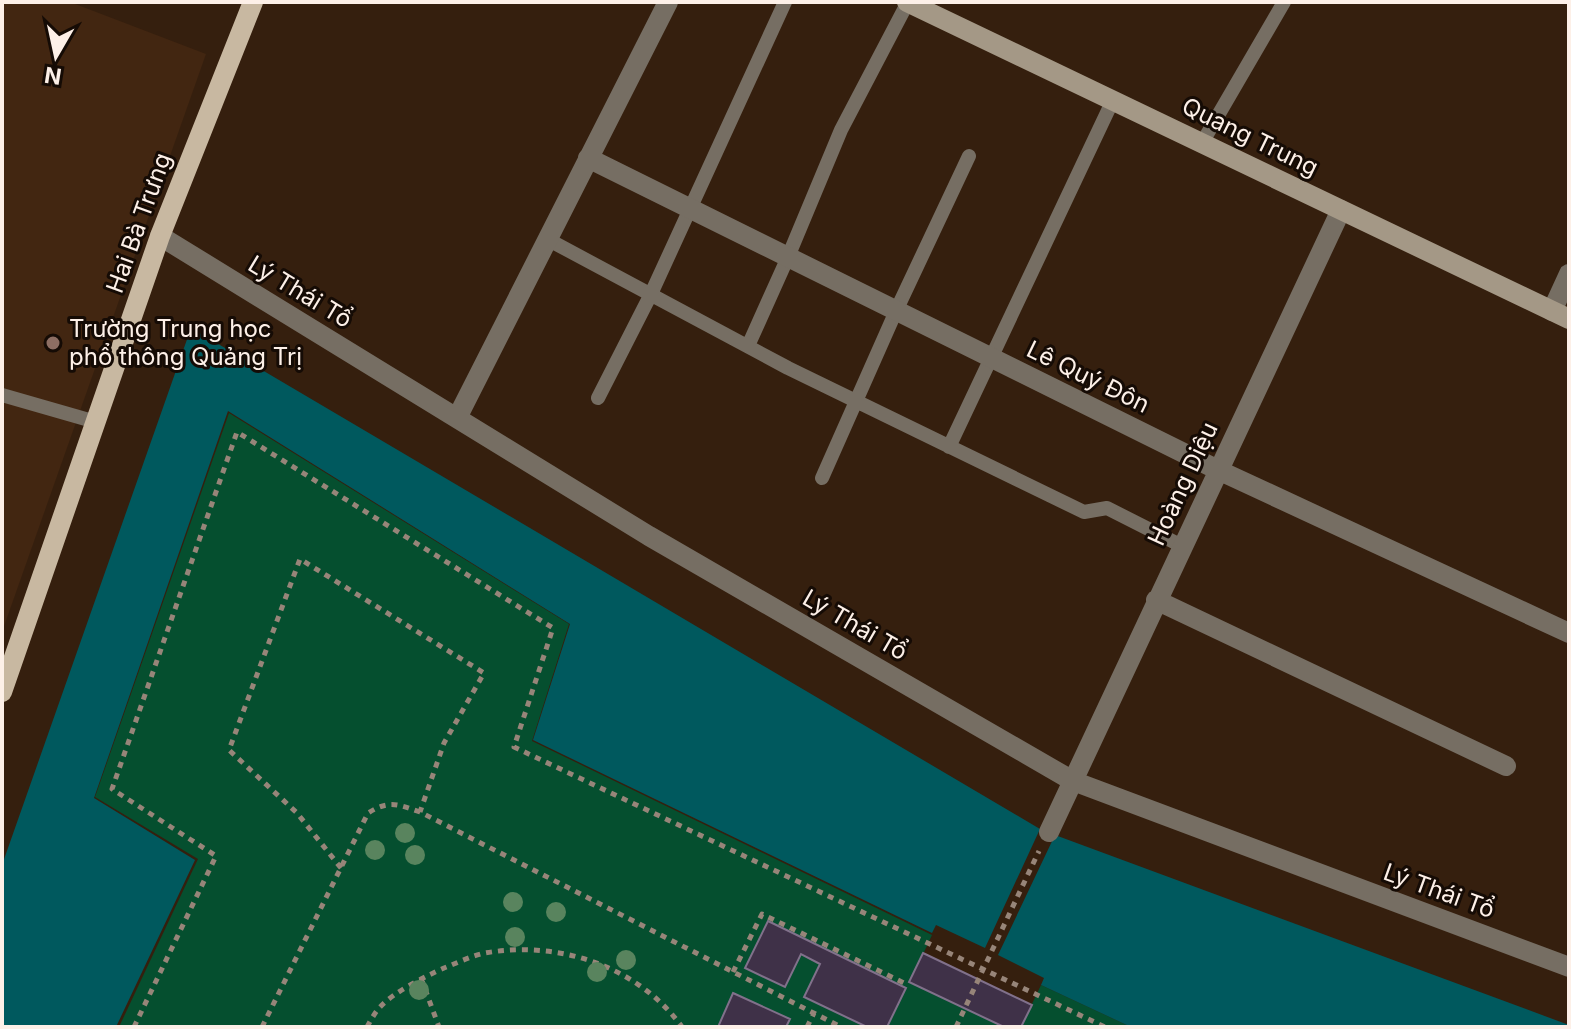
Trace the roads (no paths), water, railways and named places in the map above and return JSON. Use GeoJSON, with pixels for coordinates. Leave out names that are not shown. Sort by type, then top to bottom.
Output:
{"type":"FeatureCollection","features":[{"type":"Feature","properties":{"kind":"main road","name":"Hai Bà Trưng"},"geometry":{"type":"LineString","coordinates":[[2,692],[160,236],[253,2]]}},
{"type":"Feature","properties":{"kind":"street"},"geometry":{"type":"LineString","coordinates":[[457,418],[668,2]]}},
{"type":"Feature","properties":{"kind":"street","name":"Quang Trung"},"geometry":{"type":"LineString","coordinates":[[908,2],[1560,315]]}},
{"type":"Feature","properties":{"kind":"street","name":"Lê Quý Đôn"},"geometry":{"type":"LineString","coordinates":[[588,158],[1218,470],[1569,633]]}},
{"type":"Feature","properties":{"kind":"street","name":"Hoàng Diệu"},"geometry":{"type":"LineString","coordinates":[[1049,832],[1341,210]]}},
{"type":"Feature","properties":{"kind":"street","name":"Lý Thái Tổ"},"geometry":{"type":"LineString","coordinates":[[160,236],[649,536],[1073,781],[1569,967]]}},
{"type":"Feature","properties":{"kind":"street"},"geometry":{"type":"LineString","coordinates":[[1560,315],[1569,274]]}},
{"type":"Feature","properties":{"kind":"street"},"geometry":{"type":"LineString","coordinates":[[1156,600],[1506,766]]}},
{"type":"Feature","properties":{"kind":"lane"},"geometry":{"type":"LineString","coordinates":[[598,398],[651,294],[785,2]]}},
{"type":"Feature","properties":{"kind":"lane"},"geometry":{"type":"LineString","coordinates":[[748,346],[841,130],[908,2]]}},
{"type":"Feature","properties":{"kind":"lane"},"geometry":{"type":"LineString","coordinates":[[1202,143],[1284,2]]}},
{"type":"Feature","properties":{"kind":"lane"},"geometry":{"type":"LineString","coordinates":[[949,447],[1113,100]]}},
{"type":"Feature","properties":{"kind":"lane"},"geometry":{"type":"LineString","coordinates":[[822,478],[969,156]]}},
{"type":"Feature","properties":{"kind":"lane"},"geometry":{"type":"LineString","coordinates":[[547,239],[856,402],[949,447],[1084,512],[1107,508],[1182,546]]}},
{"type":"Feature","properties":{"kind":"lane"},"geometry":{"type":"LineString","coordinates":[[2,395],[96,422]]}},
{"type":"Feature","properties":{"kind":"water"},"geometry":{"type":"Polygon","coordinates":[[[191,328],[1040,829],[985,948],[936,925],[932,933],[533,740],[570,624],[228,411],[94,798],[195,860],[116,1027],[2,1027],[2,865],[191,328]]]}},
{"type":"Feature","properties":{"kind":"water"},"geometry":{"type":"Polygon","coordinates":[[[1055,835],[1569,1027],[1131,1027],[1041,985],[1044,978],[998,955],[1055,835]]]}},
{"type":"Feature","properties":{"kind":"place","name":"Trường Trung học phổ thông Quảng Trị"},"geometry":{"type":"Point","coordinates":[53,343]}}]}
